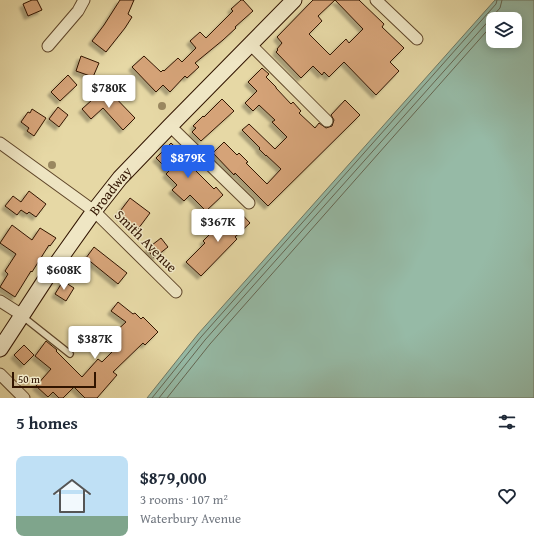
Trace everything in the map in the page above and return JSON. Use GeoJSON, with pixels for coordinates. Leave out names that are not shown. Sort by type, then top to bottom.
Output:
{"type":"FeatureCollection","features":[{"type":"Feature","properties":{"kind":"street"},"geometry":{"type":"LineString","coordinates":[[48,46],[78,11],[84,0]]}},
{"type":"Feature","properties":{"kind":"street"},"geometry":{"type":"LineString","coordinates":[[376,0],[417,40]]}},
{"type":"Feature","properties":{"kind":"street","name":"Broadway"},"geometry":{"type":"LineString","coordinates":[[0,349],[47,277],[94,210],[135,162],[251,45],[288,2]]}},
{"type":"Feature","properties":{"kind":"street"},"geometry":{"type":"LineString","coordinates":[[251,45],[327,121]]}},
{"type":"Feature","properties":{"kind":"street"},"geometry":{"type":"LineString","coordinates":[[170,126],[249,203]]}},
{"type":"Feature","properties":{"kind":"street","name":"Smith Avenue"},"geometry":{"type":"LineString","coordinates":[[0,142],[94,210],[176,292]]}},
{"type":"Feature","properties":{"kind":"street"},"geometry":{"type":"LineString","coordinates":[[0,301],[22,315]]}},
{"type":"Feature","properties":{"kind":"street"},"geometry":{"type":"LineString","coordinates":[[0,374],[24,398]]}},
{"type":"Feature","properties":{"kind":"lane"},"geometry":{"type":"LineString","coordinates":[[22,315],[70,354]]}},
{"type":"Feature","properties":{"kind":"water"},"geometry":{"type":"Polygon","coordinates":[[[495,0],[534,0],[534,398],[147,398],[198,334],[495,0]]]}},
{"type":"Feature","properties":{"kind":"building"},"geometry":{"type":"Polygon","coordinates":[[[32,0],[37,0],[42,10],[28,16],[23,4],[32,0]]]}},
{"type":"Feature","properties":{"kind":"building"},"geometry":{"type":"Polygon","coordinates":[[[120,0],[134,0],[128,14],[132,17],[106,52],[92,41],[120,0]]]}},
{"type":"Feature","properties":{"kind":"building"},"geometry":{"type":"Polygon","coordinates":[[[243,0],[253,11],[223,40],[195,63],[199,67],[187,78],[185,76],[170,92],[163,85],[156,92],[132,67],[144,56],[161,72],[178,58],[182,62],[196,48],[190,41],[200,32],[206,38],[233,11],[231,9],[243,0]]]}},
{"type":"Feature","properties":{"kind":"building"},"geometry":{"type":"Polygon","coordinates":[[[313,0],[335,0],[359,0],[384,24],[382,27],[404,48],[390,62],[399,71],[376,95],[344,62],[329,77],[324,72],[322,75],[313,66],[301,78],[276,52],[282,43],[277,37],[313,0]],[[335,0],[318,16],[322,21],[309,34],[330,55],[346,39],[349,43],[363,29],[335,0]]]}},
{"type":"Feature","properties":{"kind":"building"},"geometry":{"type":"Polygon","coordinates":[[[81,56],[99,63],[93,77],[76,71],[81,56]]]}},
{"type":"Feature","properties":{"kind":"building"},"geometry":{"type":"Polygon","coordinates":[[[262,68],[269,74],[266,77],[291,104],[293,102],[301,111],[299,113],[315,128],[319,123],[326,128],[332,126],[334,120],[331,115],[345,100],[360,115],[268,206],[235,173],[234,175],[213,153],[224,142],[237,155],[239,153],[248,162],[246,163],[267,184],[281,169],[259,149],[260,148],[242,130],[249,124],[275,149],[287,137],[272,122],[275,120],[259,105],[253,111],[245,103],[257,91],[248,82],[262,68]]]}},
{"type":"Feature","properties":{"kind":"building"},"geometry":{"type":"Polygon","coordinates":[[[68,75],[77,85],[60,101],[51,92],[68,75]]]}},
{"type":"Feature","properties":{"kind":"building"},"geometry":{"type":"Polygon","coordinates":[[[103,90],[106,92],[108,90],[135,118],[123,130],[103,108],[91,119],[82,109],[103,90]]]}},
{"type":"Feature","properties":{"kind":"building"},"geometry":{"type":"Polygon","coordinates":[[[222,99],[234,111],[201,141],[192,132],[196,128],[193,126],[222,99]]]}},
{"type":"Feature","properties":{"kind":"building"},"geometry":{"type":"Polygon","coordinates":[[[58,107],[68,115],[59,127],[49,119],[58,107]]]}},
{"type":"Feature","properties":{"kind":"building"},"geometry":{"type":"Polygon","coordinates":[[[32,109],[46,118],[34,136],[27,131],[29,128],[21,122],[32,109]]]}},
{"type":"Feature","properties":{"kind":"building"},"geometry":{"type":"Polygon","coordinates":[[[171,143],[193,164],[191,166],[214,189],[216,187],[223,195],[206,211],[190,195],[184,201],[172,190],[177,185],[166,174],[169,171],[156,158],[171,143]]]}},
{"type":"Feature","properties":{"kind":"building"},"geometry":{"type":"Polygon","coordinates":[[[29,191],[46,204],[36,217],[29,212],[27,214],[21,210],[17,215],[5,206],[13,196],[21,202],[29,191]]]}},
{"type":"Feature","properties":{"kind":"building"},"geometry":{"type":"Polygon","coordinates":[[[130,198],[150,213],[138,229],[118,214],[130,198]]]}},
{"type":"Feature","properties":{"kind":"building"},"geometry":{"type":"Polygon","coordinates":[[[237,209],[250,223],[235,237],[237,239],[201,276],[186,262],[205,243],[203,241],[237,209]]]}},
{"type":"Feature","properties":{"kind":"building"},"geometry":{"type":"Polygon","coordinates":[[[12,225],[32,240],[40,228],[56,238],[50,246],[49,245],[15,297],[0,287],[8,274],[5,271],[16,254],[0,243],[12,225]]]}},
{"type":"Feature","properties":{"kind":"building"},"geometry":{"type":"Polygon","coordinates":[[[161,238],[168,247],[154,258],[147,249],[161,238]]]}},
{"type":"Feature","properties":{"kind":"building"},"geometry":{"type":"Polygon","coordinates":[[[94,247],[127,273],[118,284],[86,258],[94,247]]]}},
{"type":"Feature","properties":{"kind":"building"},"geometry":{"type":"Polygon","coordinates":[[[63,281],[74,288],[66,301],[55,294],[63,281]]]}},
{"type":"Feature","properties":{"kind":"building"},"geometry":{"type":"Polygon","coordinates":[[[118,302],[133,314],[135,313],[141,319],[143,317],[158,332],[145,345],[143,343],[113,372],[117,375],[97,398],[85,398],[74,387],[63,398],[59,398],[53,392],[48,397],[36,386],[51,369],[35,356],[46,341],[57,350],[56,351],[82,377],[98,359],[102,362],[121,343],[113,334],[126,322],[111,311],[118,302]]]}},
{"type":"Feature","properties":{"kind":"building"},"geometry":{"type":"Polygon","coordinates":[[[24,345],[34,355],[24,365],[14,355],[24,345]]]}}]}
